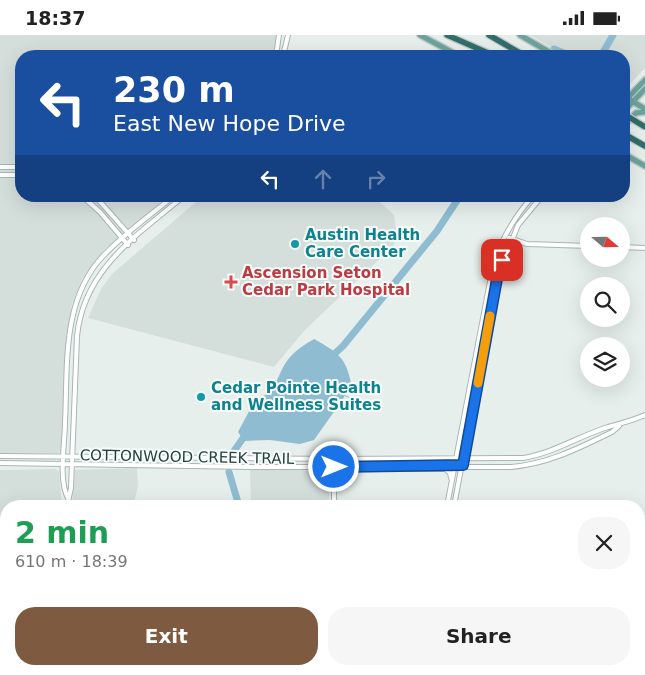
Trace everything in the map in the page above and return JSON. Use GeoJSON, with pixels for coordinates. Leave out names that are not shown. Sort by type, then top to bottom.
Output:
{"type":"FeatureCollection","features":[{"type":"Feature","properties":{"kind":"highway"},"geometry":{"type":"LineString","coordinates":[[447,35],[479,50]]}},
{"type":"Feature","properties":{"kind":"highway"},"geometry":{"type":"LineString","coordinates":[[457,35],[482,50]]}},
{"type":"Feature","properties":{"kind":"highway"},"geometry":{"type":"LineString","coordinates":[[489,35],[515,50]]}},
{"type":"Feature","properties":{"kind":"highway"},"geometry":{"type":"LineString","coordinates":[[630,117],[645,127]]}},
{"type":"Feature","properties":{"kind":"highway"},"geometry":{"type":"LineString","coordinates":[[630,137],[645,146]]}},
{"type":"Feature","properties":{"kind":"main road"},"geometry":{"type":"LineString","coordinates":[[420,35],[448,50]]}},
{"type":"Feature","properties":{"kind":"main road"},"geometry":{"type":"LineString","coordinates":[[520,35],[546,50]]}},
{"type":"Feature","properties":{"kind":"main road"},"geometry":{"type":"LineString","coordinates":[[630,96],[645,80]]}},
{"type":"Feature","properties":{"kind":"main road"},"geometry":{"type":"LineString","coordinates":[[630,97],[645,89]]}},
{"type":"Feature","properties":{"kind":"main road"},"geometry":{"type":"LineString","coordinates":[[630,101],[645,111]]}},
{"type":"Feature","properties":{"kind":"main road"},"geometry":{"type":"LineString","coordinates":[[630,119],[636,113],[645,111]]}},
{"type":"Feature","properties":{"kind":"main road"},"geometry":{"type":"LineString","coordinates":[[630,158],[645,167]]}},
{"type":"Feature","properties":{"kind":"street"},"geometry":{"type":"LineString","coordinates":[[277,50],[279,35]]}},
{"type":"Feature","properties":{"kind":"street"},"geometry":{"type":"LineString","coordinates":[[284,50],[288,35]]}},
{"type":"Feature","properties":{"kind":"street"},"geometry":{"type":"LineString","coordinates":[[0,167],[15,167]]}},
{"type":"Feature","properties":{"kind":"street"},"geometry":{"type":"LineString","coordinates":[[0,175],[15,175]]}},
{"type":"Feature","properties":{"kind":"street"},"geometry":{"type":"LineString","coordinates":[[89,202],[100,212],[128,245]]}},
{"type":"Feature","properties":{"kind":"street"},"geometry":{"type":"LineString","coordinates":[[100,202],[134,240]]}},
{"type":"Feature","properties":{"kind":"street"},"geometry":{"type":"LineString","coordinates":[[68,498],[64,491],[64,456],[68,352],[71,318],[80,289],[98,262],[122,238],[167,202]]}},
{"type":"Feature","properties":{"kind":"street"},"geometry":{"type":"LineString","coordinates":[[68,498],[71,488],[79,316],[88,291],[104,267],[177,202]]}},
{"type":"Feature","properties":{"kind":"street"},"geometry":{"type":"LineString","coordinates":[[448,500],[491,272],[504,237],[529,202]]}},
{"type":"Feature","properties":{"kind":"street"},"geometry":{"type":"LineString","coordinates":[[455,500],[497,279],[518,225],[537,202]]}},
{"type":"Feature","properties":{"kind":"street"},"geometry":{"type":"LineString","coordinates":[[504,237],[527,244],[580,246]]}},
{"type":"Feature","properties":{"kind":"street"},"geometry":{"type":"LineString","coordinates":[[630,247],[645,248]]}},
{"type":"Feature","properties":{"kind":"street"},"geometry":{"type":"LineString","coordinates":[[478,343],[484,347]]}},
{"type":"Feature","properties":{"kind":"street"},"geometry":{"type":"LineString","coordinates":[[68,352],[76,352]]}},
{"type":"Feature","properties":{"kind":"street"},"geometry":{"type":"LineString","coordinates":[[619,426],[645,415]]}},
{"type":"Feature","properties":{"kind":"street","name":"COTTONWOOD CREEK TRAIL"},"geometry":{"type":"LineString","coordinates":[[0,456],[334,459],[523,458],[550,452],[609,427],[619,426]]}},
{"type":"Feature","properties":{"kind":"street","name":"COTTONWOOD CREEK TRAIL"},"geometry":{"type":"LineString","coordinates":[[0,463],[334,467],[528,465],[553,459],[612,432],[619,426]]}},
{"type":"Feature","properties":{"kind":"street"},"geometry":{"type":"LineString","coordinates":[[550,452],[553,459]]}},
{"type":"Feature","properties":{"kind":"street"},"geometry":{"type":"LineString","coordinates":[[334,459],[334,500]]}},
{"type":"Feature","properties":{"kind":"street"},"geometry":{"type":"LineString","coordinates":[[395,465],[407,469],[445,469],[450,473],[452,480]]}},
{"type":"Feature","properties":{"kind":"shaded area"},"geometry":{"type":"Polygon","coordinates":[[[0,35],[277,35],[274,50],[15,50],[15,202],[161,202],[104,250],[82,279],[72,304],[67,331],[62,448],[59,453],[0,453],[0,35]]]}},
{"type":"Feature","properties":{"kind":"shaded area"},"geometry":{"type":"Polygon","coordinates":[[[530,35],[645,35],[645,68],[630,84],[630,50],[556,50],[530,35]]]}},
{"type":"Feature","properties":{"kind":"shaded area","name":"Ascension Seton Cedar Park Hospital"},"geometry":{"type":"Polygon","coordinates":[[[196,202],[380,202],[394,215],[397,237],[393,246],[304,331],[274,367],[88,318],[101,289],[112,274],[196,202]]]}},
{"type":"Feature","properties":{"kind":"shaded area"},"geometry":{"type":"Polygon","coordinates":[[[137,468],[138,486],[134,500],[72,500],[75,470],[137,468]]]}},
{"type":"Feature","properties":{"kind":"shaded area"},"geometry":{"type":"Polygon","coordinates":[[[56,469],[59,472],[61,500],[0,500],[0,470],[56,469]]]}},
{"type":"Feature","properties":{"kind":"shaded area"},"geometry":{"type":"Polygon","coordinates":[[[250,469],[329,471],[329,500],[251,500],[250,469]]]}},
{"type":"Feature","properties":{"kind":"water"},"geometry":{"type":"Polygon","coordinates":[[[314,339],[339,356],[346,367],[351,383],[343,399],[314,440],[300,444],[270,440],[244,441],[238,432],[256,398],[268,393],[290,357],[314,339]]]}},
{"type":"Feature","properties":{"kind":"waterway"},"geometry":{"type":"LineString","coordinates":[[604,50],[613,35]]}},
{"type":"Feature","properties":{"kind":"waterway"},"geometry":{"type":"LineString","coordinates":[[331,357],[343,346],[437,231],[456,202]]}},
{"type":"Feature","properties":{"kind":"waterway"},"geometry":{"type":"LineString","coordinates":[[344,395],[350,398]]}},
{"type":"Feature","properties":{"kind":"waterway"},"geometry":{"type":"LineString","coordinates":[[232,454],[248,431]]}},
{"type":"Feature","properties":{"kind":"waterway"},"geometry":{"type":"LineString","coordinates":[[229,472],[237,500]]}},
{"type":"Feature","properties":{"kind":"slow traffic"},"geometry":{"type":"LineString","coordinates":[[478,383],[490,316]]}},
{"type":"Feature","properties":{"kind":"place","name":"Austin Health Care Center"},"geometry":{"type":"Point","coordinates":[295,244]}},
{"type":"Feature","properties":{"kind":"place","name":"Ascension Seton Cedar Park Hospital"},"geometry":{"type":"Point","coordinates":[231,282]}},
{"type":"Feature","properties":{"kind":"place","name":"Cedar Pointe Health and Wellness Suites"},"geometry":{"type":"Point","coordinates":[201,397]}},
{"type":"Feature","properties":{"kind":"route"},"geometry":{"type":"LineString","coordinates":[[334,467],[463,465],[502,260]]}}]}
